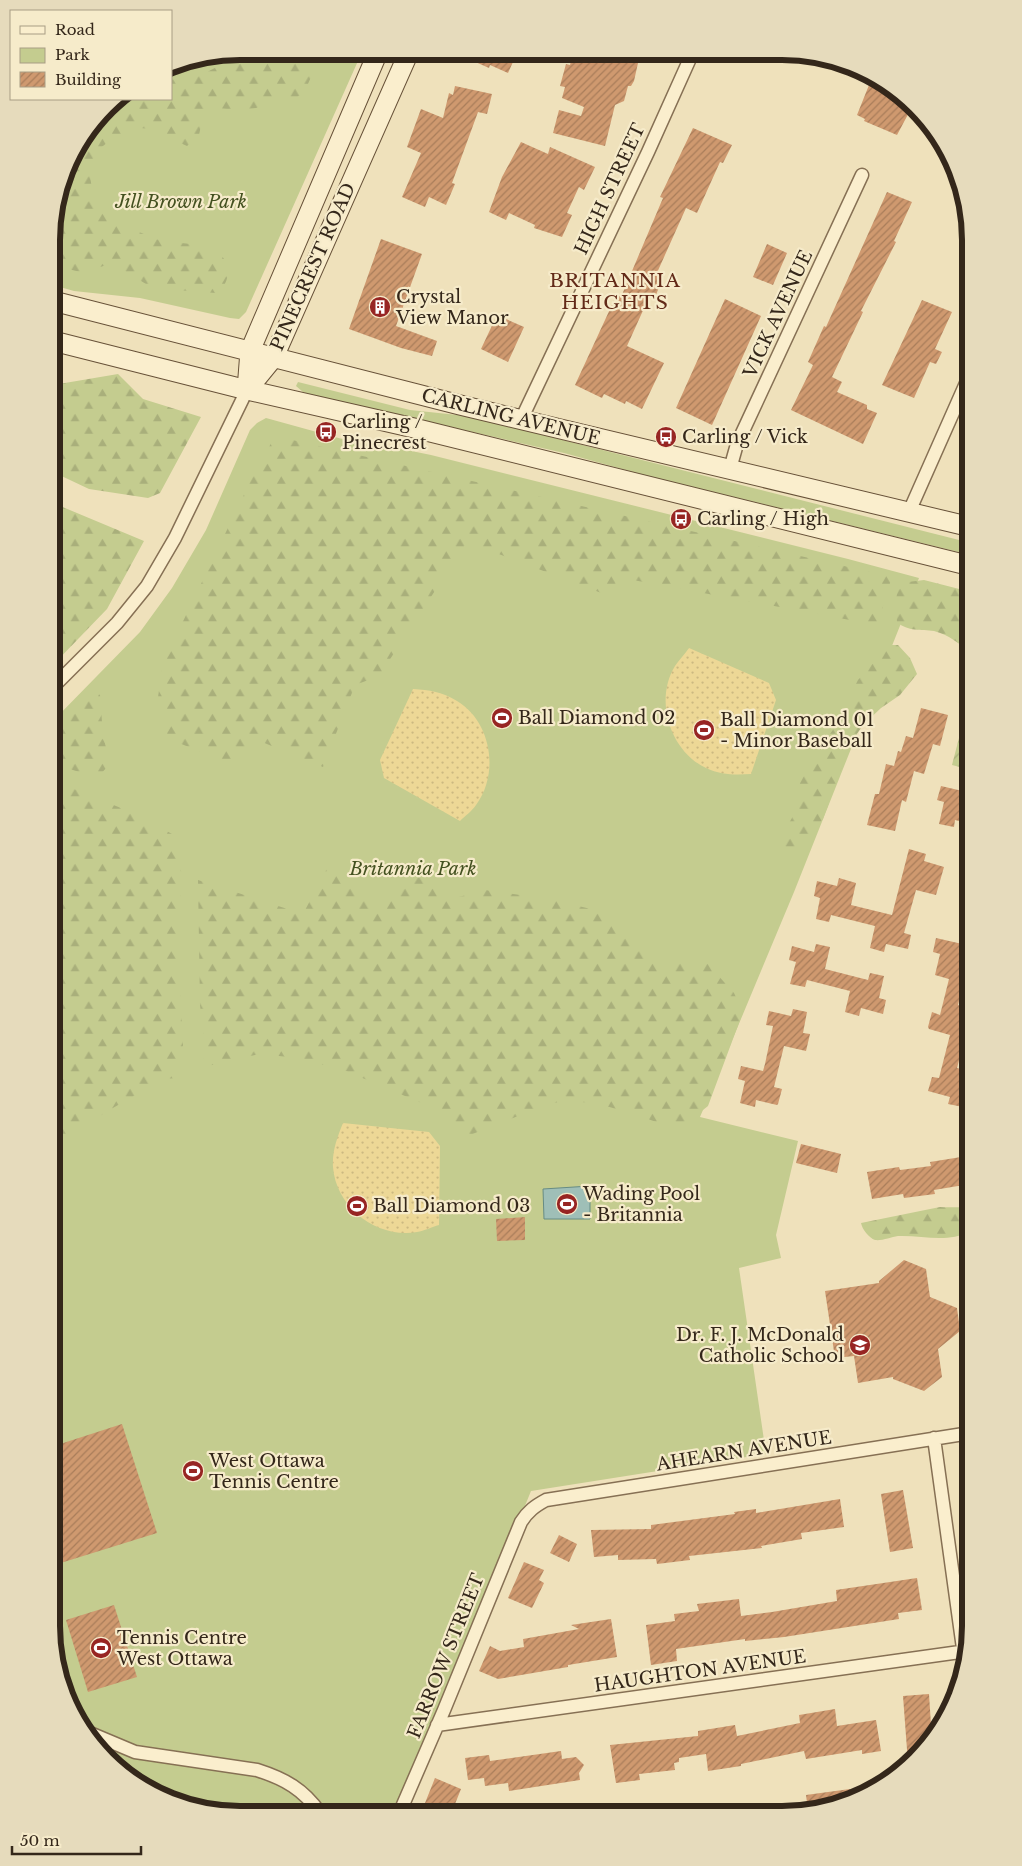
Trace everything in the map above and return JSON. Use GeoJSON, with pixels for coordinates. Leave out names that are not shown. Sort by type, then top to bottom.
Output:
{"type":"FeatureCollection","features":[{"type":"Feature","properties":{"kind":"main road","name":"PINECREST ROAD"},"geometry":{"type":"LineString","coordinates":[[246,390],[250,351],[375,60]]}},
{"type":"Feature","properties":{"kind":"main road","name":"PINECREST ROAD"},"geometry":{"type":"LineString","coordinates":[[246,390],[274,357],[405,60]]}},
{"type":"Feature","properties":{"kind":"main road","name":"CARLING AVENUE"},"geometry":{"type":"LineString","coordinates":[[60,303],[521,420],[962,525]]}},
{"type":"Feature","properties":{"kind":"main road","name":"CARLING AVENUE"},"geometry":{"type":"LineString","coordinates":[[60,343],[246,390],[414,428],[962,564]]}},
{"type":"Feature","properties":{"kind":"street","name":"HIGH STREET"},"geometry":{"type":"LineString","coordinates":[[521,420],[648,152],[689,60]]}},
{"type":"Feature","properties":{"kind":"street","name":"VICK AVENUE"},"geometry":{"type":"LineString","coordinates":[[730,469],[737,444],[862,175]]}},
{"type":"Feature","properties":{"kind":"street"},"geometry":{"type":"LineString","coordinates":[[60,680],[117,623],[147,586],[175,538],[246,390]]}},
{"type":"Feature","properties":{"kind":"street"},"geometry":{"type":"LineString","coordinates":[[909,512],[962,392]]}},
{"type":"Feature","properties":{"kind":"street","name":"AHEARN AVENUE"},"geometry":{"type":"LineString","coordinates":[[526,1513],[546,1500],[962,1434]]}},
{"type":"Feature","properties":{"kind":"street"},"geometry":{"type":"LineString","coordinates":[[934,1438],[962,1634]]}},
{"type":"Feature","properties":{"kind":"street","name":"FARROW STREET"},"geometry":{"type":"LineString","coordinates":[[403,1806],[526,1513]]}},
{"type":"Feature","properties":{"kind":"street","name":"HAUGHTON AVENUE"},"geometry":{"type":"LineString","coordinates":[[438,1725],[959,1656]]}},
{"type":"Feature","properties":{"kind":"street"},"geometry":{"type":"LineString","coordinates":[[99,1738],[135,1752],[257,1770],[276,1776],[294,1785],[315,1806]]}},
{"type":"Feature","properties":{"kind":"green space","name":"Jill Brown Park"},"geometry":{"type":"Polygon","coordinates":[[[229,60],[358,60],[246,312],[239,319],[140,298],[74,291],[60,287],[60,229],[63,205],[74,171],[84,150],[105,121],[121,105],[127,100],[172,100],[172,74],[205,63],[229,60]]]}},
{"type":"Feature","properties":{"kind":"green space"},"geometry":{"type":"Polygon","coordinates":[[[230,60],[300,60],[308,66],[311,77],[304,93],[294,99],[277,100],[256,108],[237,110],[207,107],[204,111],[199,135],[187,146],[152,130],[132,129],[104,145],[98,151],[91,166],[90,174],[91,184],[98,205],[104,215],[162,241],[198,245],[218,253],[225,260],[228,271],[226,281],[221,289],[216,293],[162,289],[146,284],[115,265],[109,264],[86,272],[60,267],[60,229],[63,205],[74,171],[90,140],[105,121],[127,100],[172,100],[172,80],[209,71],[230,60]]]}},
{"type":"Feature","properties":{"kind":"green space"},"geometry":{"type":"Polygon","coordinates":[[[118,374],[143,399],[201,417],[160,493],[148,498],[89,489],[60,475],[60,384],[118,374]]]}},
{"type":"Feature","properties":{"kind":"green space"},"geometry":{"type":"Polygon","coordinates":[[[298,382],[410,410],[467,416],[962,541],[962,553],[644,475],[564,453],[329,401],[303,392],[296,386],[298,382]]]}},
{"type":"Feature","properties":{"kind":"green space","name":"Britannia Park"},"geometry":{"type":"Polygon","coordinates":[[[266,418],[353,442],[431,455],[919,578],[794,892],[700,1117],[798,1141],[776,1235],[781,1258],[739,1268],[766,1454],[531,1491],[431,1737],[401,1806],[229,1806],[194,1800],[150,1782],[121,1761],[90,1726],[70,1684],[63,1661],[60,1637],[60,714],[140,632],[172,588],[206,530],[250,430],[266,418]]]}},
{"type":"Feature","properties":{"kind":"green space"},"geometry":{"type":"Polygon","coordinates":[[[275,436],[892,577],[877,625],[622,578],[604,594],[467,542],[379,676],[355,685],[323,767],[262,742],[236,766],[169,739],[157,704],[163,663],[250,482],[275,436]]]}},
{"type":"Feature","properties":{"kind":"green space"},"geometry":{"type":"Polygon","coordinates":[[[60,506],[144,541],[107,609],[60,658],[60,506]]]}},
{"type":"Feature","properties":{"kind":"green space"},"geometry":{"type":"Polygon","coordinates":[[[924,580],[962,590],[962,646],[945,635],[934,631],[910,629],[897,622],[897,593],[903,584],[924,580]]]}},
{"type":"Feature","properties":{"kind":"green space"},"geometry":{"type":"Polygon","coordinates":[[[889,645],[898,645],[910,658],[917,674],[900,695],[881,708],[864,724],[851,742],[823,819],[812,832],[802,852],[793,859],[782,856],[781,837],[796,811],[800,783],[815,755],[845,713],[850,696],[858,680],[889,645]]]}},
{"type":"Feature","properties":{"kind":"green space"},"geometry":{"type":"Polygon","coordinates":[[[94,691],[100,695],[103,736],[109,759],[108,766],[97,778],[60,766],[60,719],[76,702],[94,691]]]}},
{"type":"Feature","properties":{"kind":"green space"},"geometry":{"type":"Polygon","coordinates":[[[959,738],[962,739],[962,768],[952,765],[959,738]]]}},
{"type":"Feature","properties":{"kind":"green space"},"geometry":{"type":"Polygon","coordinates":[[[60,783],[143,817],[177,837],[182,879],[177,931],[183,1045],[176,1078],[164,1079],[104,1113],[60,1147],[60,783]]]}},
{"type":"Feature","properties":{"kind":"green space"},"geometry":{"type":"Polygon","coordinates":[[[332,859],[347,883],[382,906],[395,889],[419,877],[451,899],[485,890],[549,899],[595,910],[654,959],[705,961],[734,993],[743,1012],[708,1106],[678,1130],[606,1106],[570,1100],[548,1104],[470,1135],[438,1110],[346,1071],[299,1058],[259,1054],[203,1067],[205,1047],[200,1005],[198,880],[303,914],[332,859]]]}},
{"type":"Feature","properties":{"kind":"green space"},"geometry":{"type":"Polygon","coordinates":[[[940,1207],[962,1208],[962,1235],[953,1237],[898,1236],[875,1240],[866,1233],[861,1223],[940,1207]]]}},
{"type":"Feature","properties":{"kind":"sand"},"geometry":{"type":"Polygon","coordinates":[[[689,648],[769,683],[776,700],[751,774],[728,774],[706,768],[693,760],[683,750],[675,737],[666,709],[666,694],[669,679],[675,666],[689,648]]]}},
{"type":"Feature","properties":{"kind":"sand"},"geometry":{"type":"Polygon","coordinates":[[[413,689],[436,692],[457,701],[469,710],[478,721],[484,734],[490,763],[488,778],[476,805],[460,821],[384,778],[380,760],[413,689]]]}},
{"type":"Feature","properties":{"kind":"sand"},"geometry":{"type":"Polygon","coordinates":[[[343,1123],[429,1132],[440,1146],[439,1225],[417,1232],[402,1233],[388,1231],[362,1218],[351,1207],[342,1195],[336,1182],[333,1167],[334,1150],[343,1123]]]}},
{"type":"Feature","properties":{"kind":"water","name":"Wading Pool - Britannia"},"geometry":{"type":"Polygon","coordinates":[[[590,1186],[590,1219],[544,1219],[543,1189],[590,1186]]]}},
{"type":"Feature","properties":{"kind":"building"},"geometry":{"type":"Polygon","coordinates":[[[471,60],[514,60],[508,73],[490,65],[489,68],[471,60]]]}},
{"type":"Feature","properties":{"kind":"building"},"geometry":{"type":"Polygon","coordinates":[[[571,60],[627,60],[638,63],[634,81],[631,86],[628,86],[624,101],[615,105],[605,146],[553,133],[559,110],[581,116],[584,107],[562,98],[565,87],[560,86],[566,64],[570,65],[571,60]]]}},
{"type":"Feature","properties":{"kind":"building"},"geometry":{"type":"Polygon","coordinates":[[[873,84],[882,90],[909,113],[897,135],[864,121],[865,119],[857,115],[869,85],[873,84]]]}},
{"type":"Feature","properties":{"kind":"building"},"geometry":{"type":"Polygon","coordinates":[[[455,86],[492,94],[487,114],[478,112],[452,183],[455,184],[446,205],[429,197],[425,207],[402,197],[421,153],[407,147],[421,109],[443,118],[449,93],[453,95],[455,86]]]}},
{"type":"Feature","properties":{"kind":"building"},"geometry":{"type":"Polygon","coordinates":[[[693,128],[732,145],[723,163],[720,162],[697,213],[686,208],[656,275],[663,278],[655,297],[650,295],[627,346],[664,363],[642,409],[626,401],[625,404],[604,394],[602,398],[575,385],[617,294],[621,297],[663,198],[660,197],[693,128]]]}},
{"type":"Feature","properties":{"kind":"building"},"geometry":{"type":"Polygon","coordinates":[[[521,142],[548,154],[550,147],[595,167],[584,190],[579,187],[578,189],[567,213],[572,215],[562,237],[534,228],[535,225],[509,213],[506,220],[489,212],[502,177],[521,142]]]}},
{"type":"Feature","properties":{"kind":"building"},"geometry":{"type":"Polygon","coordinates":[[[887,192],[912,202],[894,241],[896,242],[861,311],[863,312],[832,377],[842,382],[837,392],[867,405],[867,409],[877,413],[863,444],[791,410],[813,365],[808,362],[824,326],[826,327],[887,192]]]}},
{"type":"Feature","properties":{"kind":"building","name":"Crystal View Manor"},"geometry":{"type":"Polygon","coordinates":[[[381,239],[422,254],[396,326],[437,341],[432,356],[401,348],[349,329],[381,239]]]}},
{"type":"Feature","properties":{"kind":"building"},"geometry":{"type":"Polygon","coordinates":[[[767,244],[787,253],[773,285],[753,277],[767,244]]]}},
{"type":"Feature","properties":{"kind":"building"},"geometry":{"type":"Polygon","coordinates":[[[725,299],[761,316],[712,425],[676,408],[725,299]]]}},
{"type":"Feature","properties":{"kind":"building"},"geometry":{"type":"Polygon","coordinates":[[[922,300],[952,312],[935,349],[942,352],[936,364],[930,362],[914,398],[882,385],[922,300]]]}},
{"type":"Feature","properties":{"kind":"building"},"geometry":{"type":"Polygon","coordinates":[[[497,315],[524,327],[508,362],[481,349],[497,315]]]}},
{"type":"Feature","properties":{"kind":"building"},"geometry":{"type":"Polygon","coordinates":[[[921,708],[948,715],[940,746],[933,744],[924,774],[914,771],[906,802],[902,800],[895,831],[867,825],[875,794],[879,794],[886,764],[894,766],[898,751],[901,752],[906,736],[913,738],[921,708]]]}},
{"type":"Feature","properties":{"kind":"building"},"geometry":{"type":"Polygon","coordinates":[[[941,786],[962,791],[962,822],[955,820],[954,827],[939,824],[944,802],[937,800],[941,786]]]}},
{"type":"Feature","properties":{"kind":"building"},"geometry":{"type":"Polygon","coordinates":[[[909,849],[926,854],[924,861],[944,867],[936,895],[916,890],[904,933],[911,935],[908,949],[886,944],[884,952],[870,948],[875,926],[831,915],[829,922],[816,919],[820,898],[814,896],[817,881],[837,886],[839,878],[856,883],[851,905],[892,915],[909,849]]]}},
{"type":"Feature","properties":{"kind":"building"},"geometry":{"type":"Polygon","coordinates":[[[936,938],[962,944],[962,989],[958,1005],[962,1006],[962,1049],[957,1068],[962,1069],[962,1107],[948,1104],[950,1097],[928,1091],[932,1077],[939,1078],[950,1035],[929,1029],[928,1027],[932,1012],[940,1015],[949,979],[935,975],[940,954],[933,952],[936,938]]]}},
{"type":"Feature","properties":{"kind":"building"},"geometry":{"type":"Polygon","coordinates":[[[816,944],[830,947],[825,969],[868,980],[870,973],[884,976],[879,998],[886,1000],[883,1014],[861,1008],[859,1016],[845,1012],[850,991],[807,980],[805,987],[790,984],[796,962],[789,960],[792,946],[814,952],[816,944]]]}},
{"type":"Feature","properties":{"kind":"building"},"geometry":{"type":"Polygon","coordinates":[[[793,1009],[807,1012],[803,1033],[810,1034],[806,1051],[784,1046],[774,1087],[782,1089],[778,1104],[756,1100],[755,1107],[740,1103],[745,1081],[738,1079],[741,1066],[763,1071],[773,1026],[766,1025],[769,1011],[791,1016],[793,1009]]]}},
{"type":"Feature","properties":{"kind":"building"},"geometry":{"type":"Polygon","coordinates":[[[801,1144],[841,1154],[837,1173],[796,1163],[801,1144]]]}},
{"type":"Feature","properties":{"kind":"building"},"geometry":{"type":"Polygon","coordinates":[[[961,1157],[962,1185],[934,1190],[935,1194],[904,1198],[903,1194],[872,1199],[867,1172],[899,1167],[900,1170],[931,1166],[930,1162],[961,1157]]]}},
{"type":"Feature","properties":{"kind":"building"},"geometry":{"type":"Polygon","coordinates":[[[525,1217],[525,1240],[497,1241],[496,1219],[525,1217]]]}},
{"type":"Feature","properties":{"kind":"building"},"geometry":{"type":"Polygon","coordinates":[[[904,1260],[926,1269],[930,1297],[957,1308],[960,1331],[938,1349],[942,1377],[924,1391],[893,1379],[893,1377],[858,1383],[854,1356],[835,1358],[825,1291],[879,1283],[904,1260]]]}},
{"type":"Feature","properties":{"kind":"building"},"geometry":{"type":"Polygon","coordinates":[[[122,1424],[157,1533],[60,1563],[60,1444],[122,1424]]]}},
{"type":"Feature","properties":{"kind":"building"},"geometry":{"type":"Polygon","coordinates":[[[903,1490],[913,1548],[890,1552],[881,1494],[903,1490]]]}},
{"type":"Feature","properties":{"kind":"building"},"geometry":{"type":"Polygon","coordinates":[[[840,1499],[844,1527],[801,1533],[802,1539],[761,1546],[762,1548],[689,1556],[690,1560],[657,1564],[656,1559],[618,1560],[618,1555],[594,1557],[591,1530],[651,1529],[651,1525],[735,1514],[734,1512],[756,1509],[756,1513],[840,1499]]]}},
{"type":"Feature","properties":{"kind":"building"},"geometry":{"type":"Polygon","coordinates":[[[559,1535],[577,1544],[569,1562],[550,1553],[559,1535]]]}},
{"type":"Feature","properties":{"kind":"building"},"geometry":{"type":"Polygon","coordinates":[[[524,1562],[544,1570],[539,1580],[544,1583],[532,1608],[508,1598],[524,1562]]]}},
{"type":"Feature","properties":{"kind":"building"},"geometry":{"type":"Polygon","coordinates":[[[917,1578],[922,1610],[898,1613],[899,1619],[784,1637],[745,1641],[745,1639],[676,1649],[677,1661],[651,1665],[646,1625],[675,1621],[674,1614],[699,1611],[697,1604],[739,1599],[741,1616],[837,1601],[836,1590],[917,1578]]]}},
{"type":"Feature","properties":{"kind":"building","name":"Tennis Centre West Ottawa"},"geometry":{"type":"Polygon","coordinates":[[[114,1605],[137,1677],[88,1692],[66,1620],[114,1605]]]}},
{"type":"Feature","properties":{"kind":"building"},"geometry":{"type":"Polygon","coordinates":[[[611,1619],[617,1657],[498,1679],[479,1671],[490,1646],[500,1651],[524,1647],[523,1639],[579,1629],[571,1625],[611,1619]]]}},
{"type":"Feature","properties":{"kind":"building"},"geometry":{"type":"Polygon","coordinates":[[[929,1694],[931,1727],[907,1755],[903,1696],[929,1694]]]}},
{"type":"Feature","properties":{"kind":"building"},"geometry":{"type":"Polygon","coordinates":[[[835,1709],[837,1726],[876,1720],[881,1751],[862,1754],[862,1750],[806,1759],[804,1751],[741,1764],[741,1766],[708,1771],[706,1754],[679,1758],[679,1762],[674,1763],[675,1770],[639,1774],[640,1780],[616,1783],[610,1745],[698,1736],[698,1731],[735,1725],[737,1736],[800,1723],[799,1715],[835,1709]]]}},
{"type":"Feature","properties":{"kind":"building"},"geometry":{"type":"Polygon","coordinates":[[[561,1751],[562,1759],[576,1757],[584,1765],[579,1773],[580,1780],[509,1791],[508,1783],[485,1786],[484,1778],[468,1780],[465,1758],[489,1755],[490,1761],[561,1751]]]}},
{"type":"Feature","properties":{"kind":"building"},"geometry":{"type":"Polygon","coordinates":[[[435,1778],[461,1789],[454,1806],[424,1806],[435,1778]]]}},
{"type":"Feature","properties":{"kind":"building"},"geometry":{"type":"Polygon","coordinates":[[[850,1789],[851,1792],[817,1803],[807,1804],[806,1795],[850,1789]]]}},
{"type":"Feature","properties":{"kind":"place","name":"Crystal View Manor"},"geometry":{"type":"Point","coordinates":[380,307]}},
{"type":"Feature","properties":{"kind":"place","name":"Carling / Pinecrest"},"geometry":{"type":"Point","coordinates":[326,432]}},
{"type":"Feature","properties":{"kind":"place","name":"Carling / Vick"},"geometry":{"type":"Point","coordinates":[666,437]}},
{"type":"Feature","properties":{"kind":"place","name":"Carling / High"},"geometry":{"type":"Point","coordinates":[681,519]}},
{"type":"Feature","properties":{"kind":"place","name":"Ball Diamond 02"},"geometry":{"type":"Point","coordinates":[502,718]}},
{"type":"Feature","properties":{"kind":"place","name":"Ball Diamond 01 - Minor Baseball"},"geometry":{"type":"Point","coordinates":[704,730]}},
{"type":"Feature","properties":{"kind":"place","name":"Wading Pool - Britannia"},"geometry":{"type":"Point","coordinates":[567,1204]}},
{"type":"Feature","properties":{"kind":"place","name":"Ball Diamond 03"},"geometry":{"type":"Point","coordinates":[357,1206]}},
{"type":"Feature","properties":{"kind":"place","name":"Dr. F. J. McDonald Catholic School"},"geometry":{"type":"Point","coordinates":[860,1345]}},
{"type":"Feature","properties":{"kind":"place","name":"West Ottawa Tennis Centre"},"geometry":{"type":"Point","coordinates":[193,1471]}},
{"type":"Feature","properties":{"kind":"place","name":"Tennis Centre West Ottawa"},"geometry":{"type":"Point","coordinates":[101,1648]}},
{"type":"Feature","properties":{"kind":"district","name":"BRITANNIA HEIGHTS"},"geometry":{"type":"Point","coordinates":[615,291]}}]}
